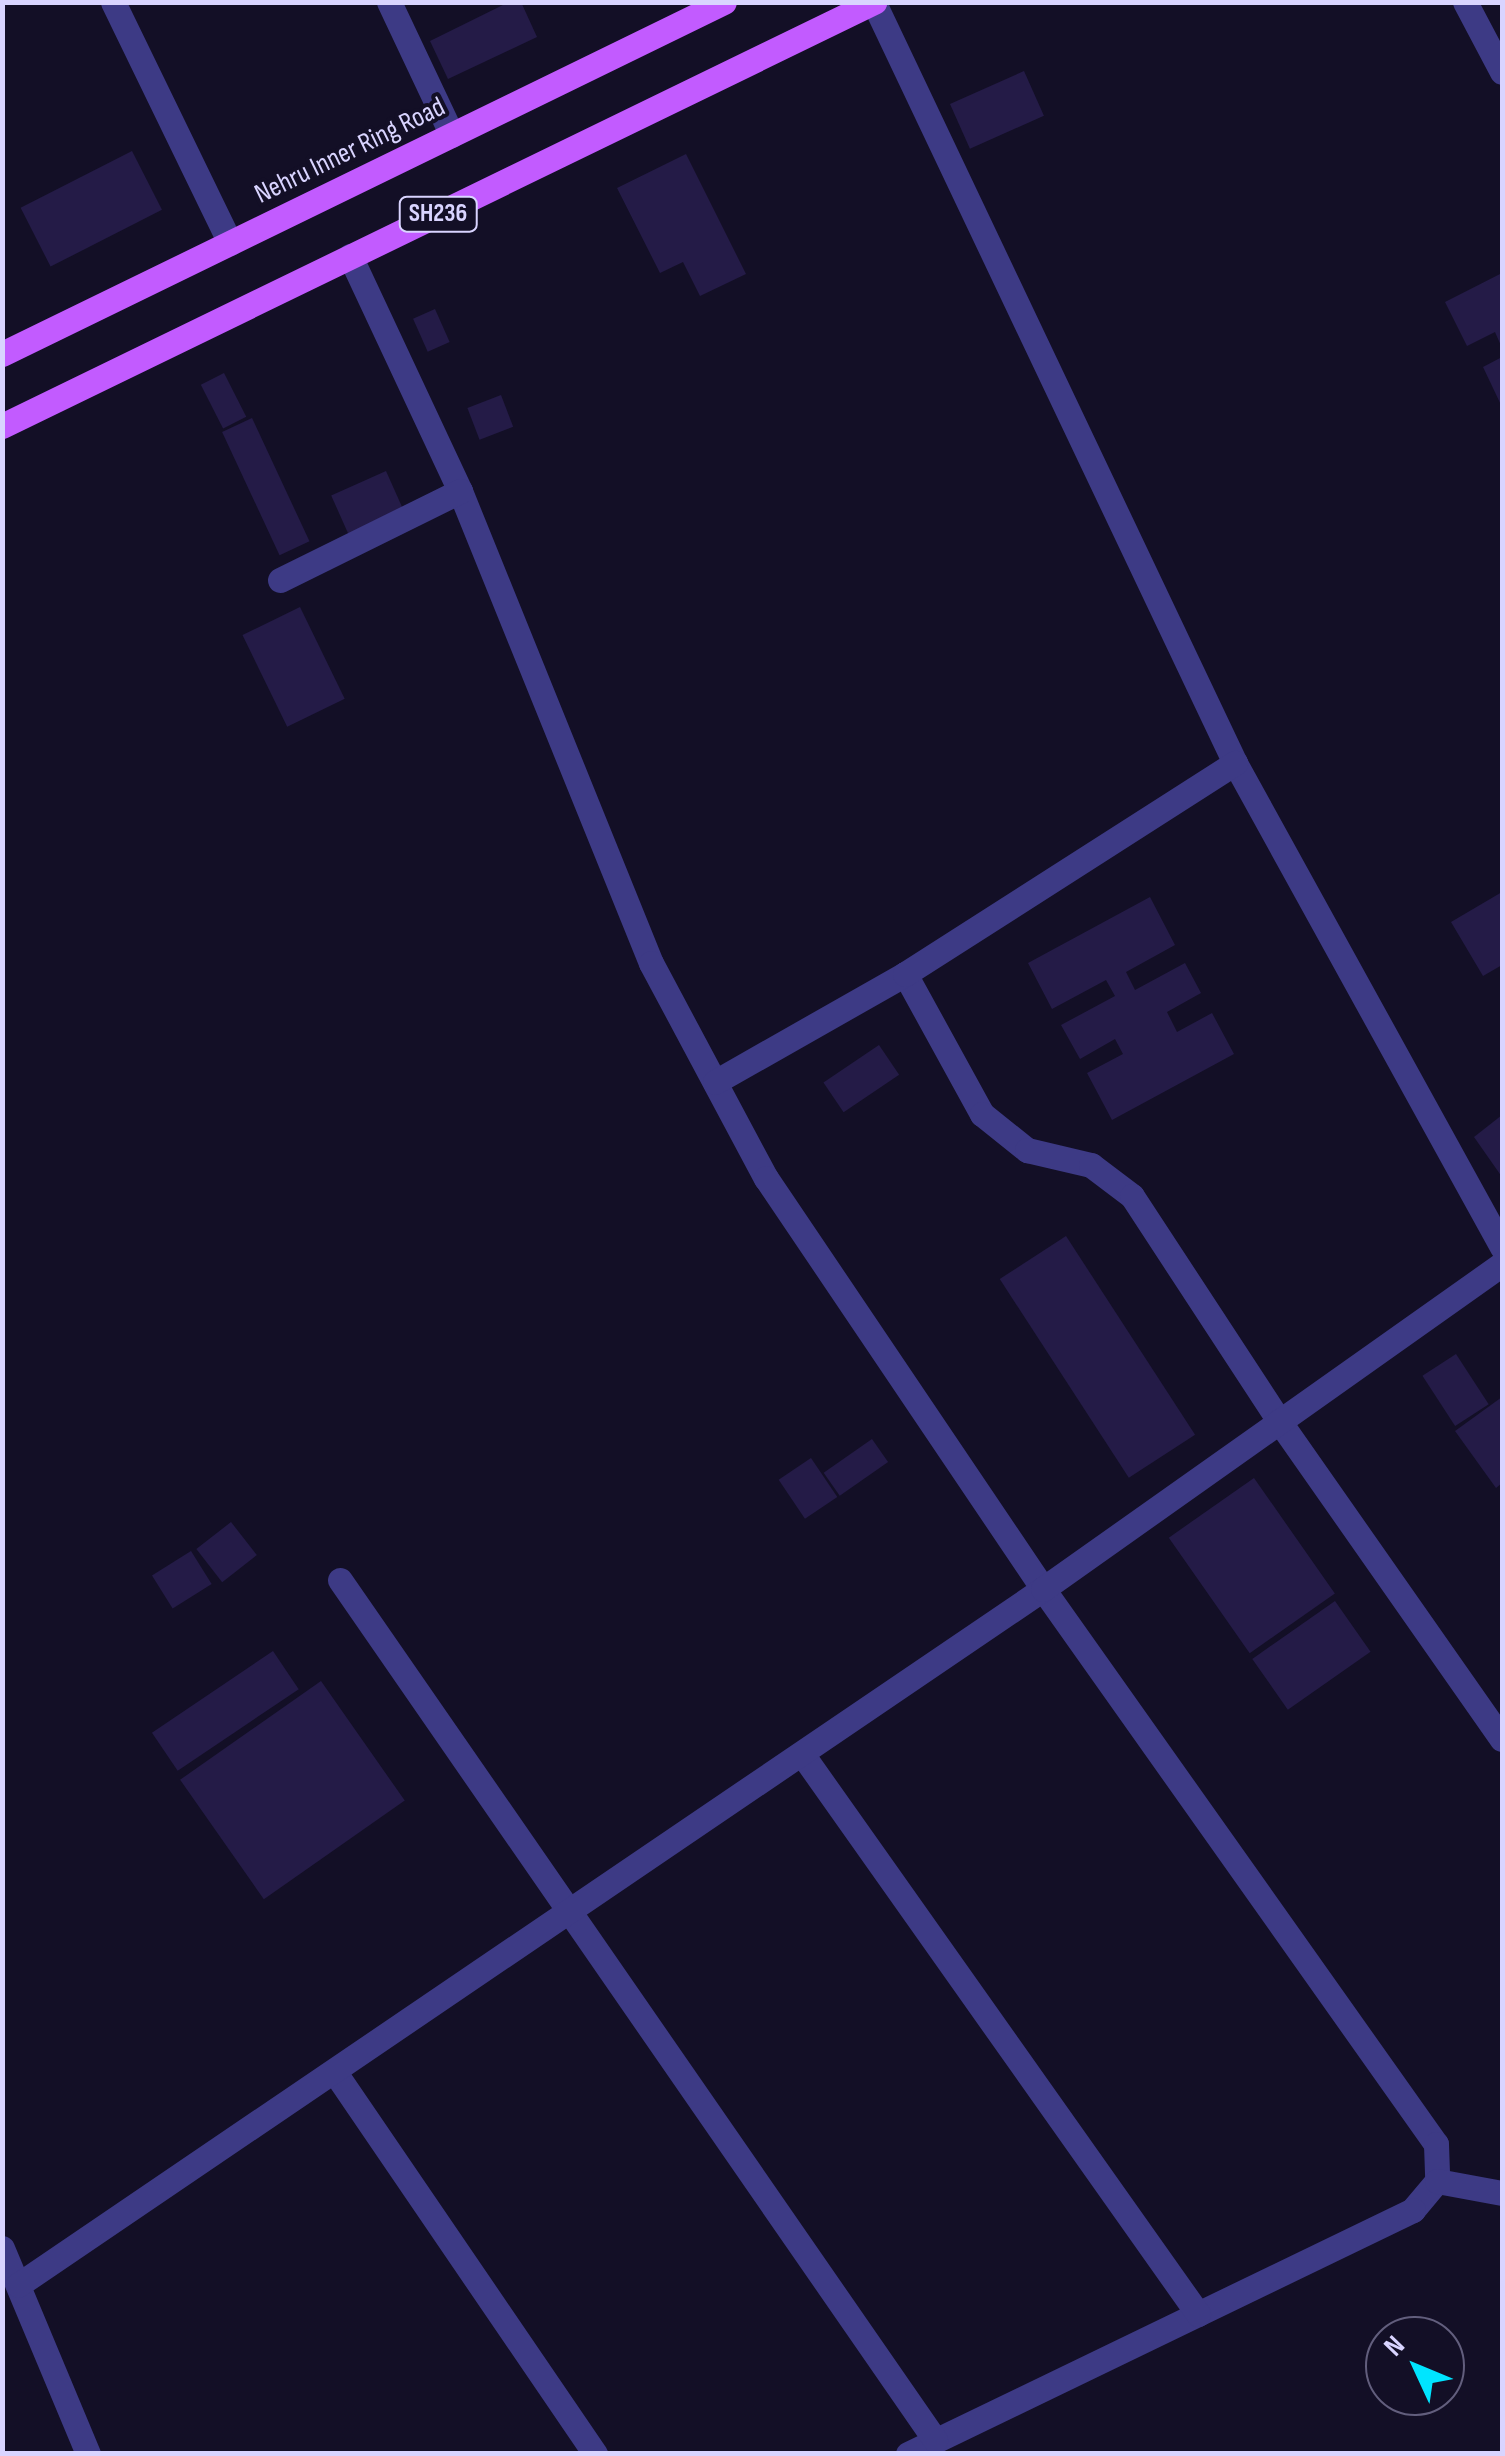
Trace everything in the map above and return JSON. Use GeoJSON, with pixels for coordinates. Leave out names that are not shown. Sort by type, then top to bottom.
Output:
{"type":"FeatureCollection","features":[{"type":"Feature","properties":{"kind":"main road","name":"Nehru Inner Ring Road"},"geometry":{"type":"LineString","coordinates":[[2,354],[724,2]]}},
{"type":"Feature","properties":{"kind":"main road","name":"SH236"},"geometry":{"type":"LineString","coordinates":[[2,426],[874,2]]}},
{"type":"Feature","properties":{"kind":"street"},"geometry":{"type":"LineString","coordinates":[[113,2],[230,243]]}},
{"type":"Feature","properties":{"kind":"street"},"geometry":{"type":"LineString","coordinates":[[389,2],[452,135]]}},
{"type":"Feature","properties":{"kind":"street"},"geometry":{"type":"LineString","coordinates":[[874,2],[1235,763],[1502,1247]]}},
{"type":"Feature","properties":{"kind":"street"},"geometry":{"type":"LineString","coordinates":[[1466,2],[1502,72]]}},
{"type":"Feature","properties":{"kind":"street"},"geometry":{"type":"LineString","coordinates":[[350,256],[460,492],[651,962],[766,1178],[1043,1589],[1436,2144],[1437,2181],[1413,2210],[908,2454]]}},
{"type":"Feature","properties":{"kind":"street"},"geometry":{"type":"LineString","coordinates":[[280,580],[460,492]]}},
{"type":"Feature","properties":{"kind":"street"},"geometry":{"type":"LineString","coordinates":[[715,1082],[905,974],[1235,763]]}},
{"type":"Feature","properties":{"kind":"street"},"geometry":{"type":"LineString","coordinates":[[905,974],[982,1114],[1027,1150],[1091,1165],[1132,1196],[1279,1421],[1502,1739]]}},
{"type":"Feature","properties":{"kind":"street"},"geometry":{"type":"LineString","coordinates":[[18,2284],[336,2074],[1043,1589],[1502,1264]]}},
{"type":"Feature","properties":{"kind":"street"},"geometry":{"type":"LineString","coordinates":[[340,1580],[935,2440]]}},
{"type":"Feature","properties":{"kind":"street"},"geometry":{"type":"LineString","coordinates":[[802,1754],[1198,2314]]}},
{"type":"Feature","properties":{"kind":"street"},"geometry":{"type":"LineString","coordinates":[[336,2074],[596,2454]]}},
{"type":"Feature","properties":{"kind":"street"},"geometry":{"type":"LineString","coordinates":[[1437,2181],[1502,2194]]}},
{"type":"Feature","properties":{"kind":"street"},"geometry":{"type":"LineString","coordinates":[[2,2248],[88,2454]]}},
{"type":"Feature","properties":{"kind":"building"},"geometry":{"type":"Polygon","coordinates":[[[509,2],[521,2],[537,37],[448,79],[430,41],[509,2]]]}},
{"type":"Feature","properties":{"kind":"building"},"geometry":{"type":"Polygon","coordinates":[[[1024,71],[1044,116],[970,149],[950,104],[1024,71]]]}},
{"type":"Feature","properties":{"kind":"building"},"geometry":{"type":"Polygon","coordinates":[[[132,151],[162,210],[51,267],[21,208],[132,151]]]}},
{"type":"Feature","properties":{"kind":"building"},"geometry":{"type":"Polygon","coordinates":[[[686,154],[746,274],[700,296],[683,262],[660,273],[617,188],[686,154]]]}},
{"type":"Feature","properties":{"kind":"building"},"geometry":{"type":"Polygon","coordinates":[[[1502,273],[1502,348],[1495,332],[1467,346],[1445,302],[1502,273]]]}},
{"type":"Feature","properties":{"kind":"building"},"geometry":{"type":"Polygon","coordinates":[[[435,309],[450,342],[428,352],[413,319],[435,309]]]}},
{"type":"Feature","properties":{"kind":"building"},"geometry":{"type":"Polygon","coordinates":[[[1502,357],[1502,407],[1483,367],[1502,357]]]}},
{"type":"Feature","properties":{"kind":"building"},"geometry":{"type":"Polygon","coordinates":[[[224,373],[246,417],[223,428],[201,385],[224,373]]]}},
{"type":"Feature","properties":{"kind":"building"},"geometry":{"type":"Polygon","coordinates":[[[501,395],[513,427],[480,440],[467,408],[501,395]]]}},
{"type":"Feature","properties":{"kind":"building"},"geometry":{"type":"Polygon","coordinates":[[[252,418],[309,541],[280,555],[222,432],[252,418]]]}},
{"type":"Feature","properties":{"kind":"building"},"geometry":{"type":"Polygon","coordinates":[[[386,471],[403,509],[348,534],[331,495],[386,471]]]}},
{"type":"Feature","properties":{"kind":"building"},"geometry":{"type":"Polygon","coordinates":[[[300,607],[345,699],[287,727],[242,635],[300,607]]]}},
{"type":"Feature","properties":{"kind":"building"},"geometry":{"type":"Polygon","coordinates":[[[1502,892],[1502,965],[1483,976],[1451,922],[1502,892]]]}},
{"type":"Feature","properties":{"kind":"building"},"geometry":{"type":"Polygon","coordinates":[[[1150,897],[1175,945],[1126,972],[1135,990],[1185,963],[1201,993],[1167,1012],[1177,1032],[1212,1013],[1234,1054],[1112,1120],[1087,1073],[1123,1054],[1115,1039],[1080,1059],[1061,1025],[1115,996],[1106,980],[1052,1009],[1028,963],[1150,897]]]}},
{"type":"Feature","properties":{"kind":"building"},"geometry":{"type":"Polygon","coordinates":[[[879,1045],[899,1075],[844,1112],[823,1082],[879,1045]]]}},
{"type":"Feature","properties":{"kind":"building"},"geometry":{"type":"Polygon","coordinates":[[[1502,1115],[1502,1177],[1474,1137],[1502,1115]]]}},
{"type":"Feature","properties":{"kind":"building"},"geometry":{"type":"Polygon","coordinates":[[[1066,1236],[1195,1435],[1129,1478],[1000,1279],[1066,1236]]]}},
{"type":"Feature","properties":{"kind":"building"},"geometry":{"type":"Polygon","coordinates":[[[1456,1354],[1489,1404],[1455,1426],[1422,1376],[1456,1354]]]}},
{"type":"Feature","properties":{"kind":"building"},"geometry":{"type":"Polygon","coordinates":[[[1502,1397],[1502,1483],[1496,1488],[1455,1431],[1502,1397]]]}},
{"type":"Feature","properties":{"kind":"building"},"geometry":{"type":"Polygon","coordinates":[[[872,1439],[888,1462],[840,1496],[824,1473],[872,1439]]]}},
{"type":"Feature","properties":{"kind":"building"},"geometry":{"type":"Polygon","coordinates":[[[811,1458],[837,1497],[805,1519],[779,1480],[811,1458]]]}},
{"type":"Feature","properties":{"kind":"building"},"geometry":{"type":"Polygon","coordinates":[[[1254,1478],[1335,1594],[1250,1653],[1169,1538],[1254,1478]]]}},
{"type":"Feature","properties":{"kind":"building"},"geometry":{"type":"Polygon","coordinates":[[[231,1522],[257,1555],[222,1582],[196,1549],[231,1522]]]}},
{"type":"Feature","properties":{"kind":"building"},"geometry":{"type":"Polygon","coordinates":[[[191,1551],[212,1584],[173,1608],[152,1575],[191,1551]]]}},
{"type":"Feature","properties":{"kind":"building"},"geometry":{"type":"Polygon","coordinates":[[[1335,1601],[1371,1652],[1288,1710],[1252,1659],[1335,1601]]]}},
{"type":"Feature","properties":{"kind":"building"},"geometry":{"type":"Polygon","coordinates":[[[273,1651],[299,1689],[178,1771],[152,1733],[273,1651]]]}},
{"type":"Feature","properties":{"kind":"building"},"geometry":{"type":"Polygon","coordinates":[[[321,1681],[405,1801],[264,1899],[180,1780],[321,1681]]]}}]}
